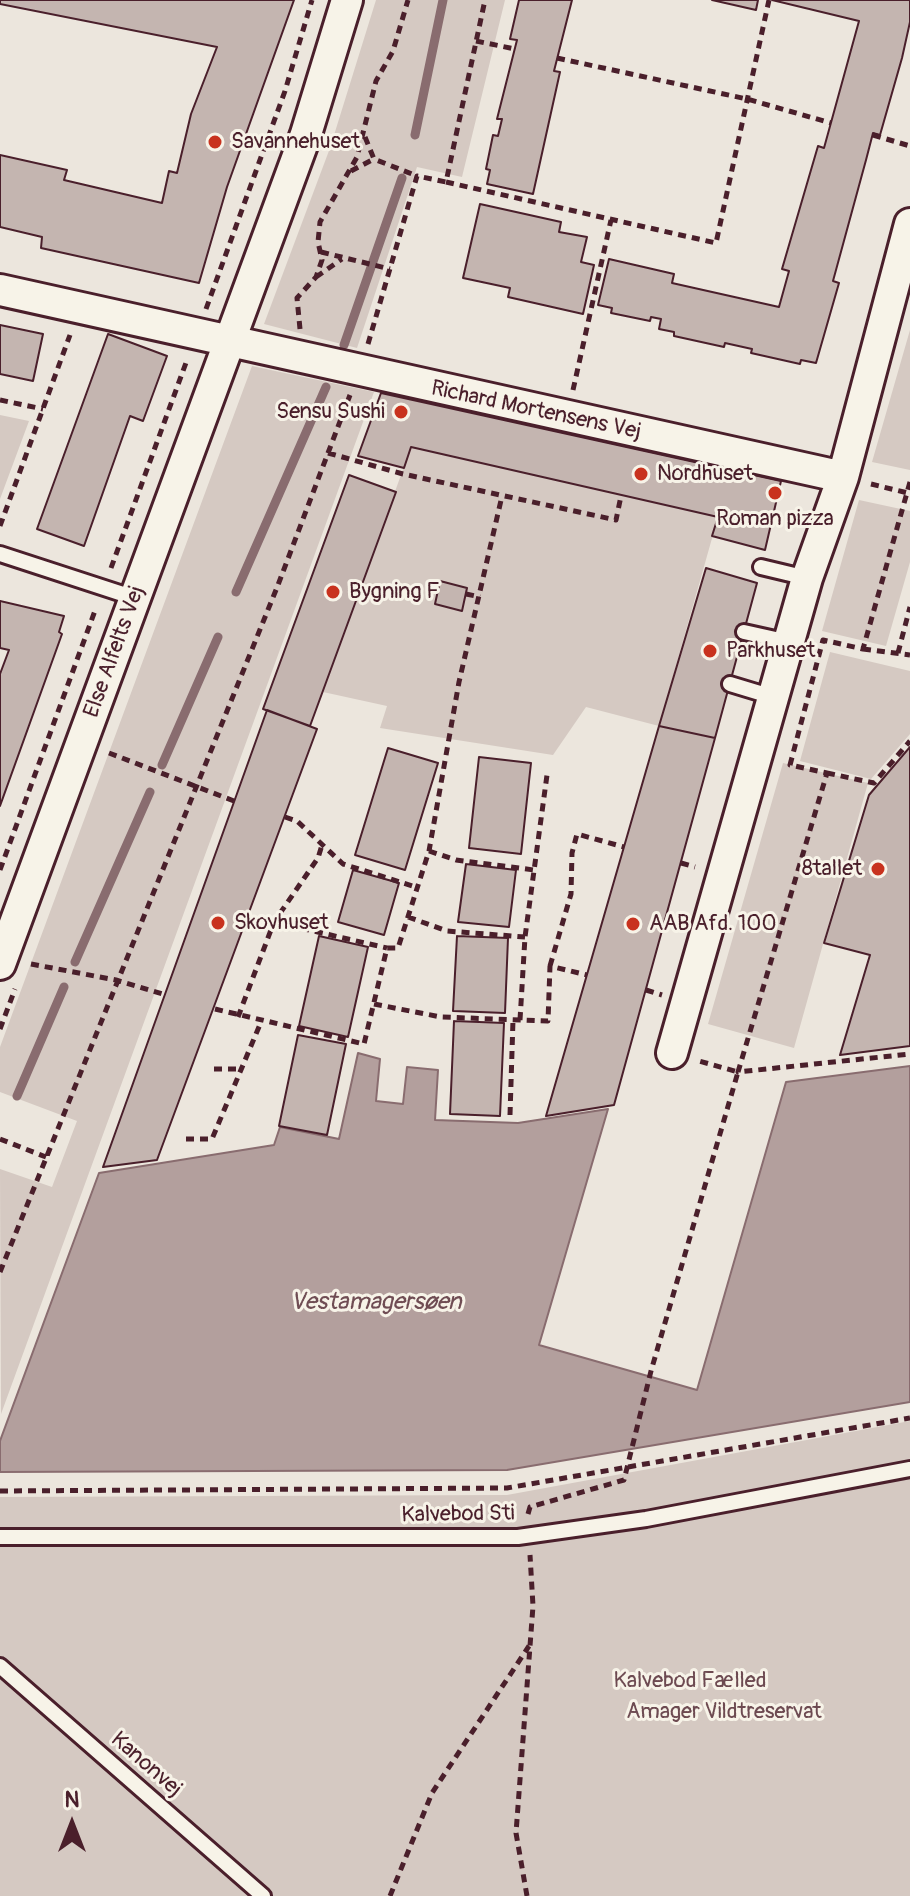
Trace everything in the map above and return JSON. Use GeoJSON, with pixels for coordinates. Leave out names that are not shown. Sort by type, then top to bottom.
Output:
{"type":"FeatureCollection","features":[{"type":"Feature","properties":{"kind":"street","name":"Else Alfelts Vej"},"geometry":{"type":"LineString","coordinates":[[2,959],[318,100],[347,0]]}},
{"type":"Feature","properties":{"kind":"street"},"geometry":{"type":"LineString","coordinates":[[672,1053],[807,578],[843,477],[910,224]]}},
{"type":"Feature","properties":{"kind":"street"},"geometry":{"type":"LineString","coordinates":[[0,290],[230,340]]}},
{"type":"Feature","properties":{"kind":"street","name":"Richard Mortensens Vej"},"geometry":{"type":"LineString","coordinates":[[230,340],[358,372],[843,477]]}},
{"type":"Feature","properties":{"kind":"lane"},"geometry":{"type":"LineString","coordinates":[[0,554],[135,598]]}},
{"type":"Feature","properties":{"kind":"lane"},"geometry":{"type":"LineString","coordinates":[[761,567],[807,578]]}},
{"type":"Feature","properties":{"kind":"lane"},"geometry":{"type":"LineString","coordinates":[[744,632],[789,642]]}},
{"type":"Feature","properties":{"kind":"lane"},"geometry":{"type":"LineString","coordinates":[[730,684],[773,697]]}},
{"type":"Feature","properties":{"kind":"lane","name":"Kalvebod Sti"},"geometry":{"type":"LineString","coordinates":[[0,1537],[524,1536],[646,1519],[910,1469]]}},
{"type":"Feature","properties":{"kind":"lane","name":"Kanonvej"},"geometry":{"type":"LineString","coordinates":[[0,1666],[263,1896]]}},
{"type":"Feature","properties":{"kind":"path"},"geometry":{"type":"LineString","coordinates":[[0,870],[275,119],[312,0]]}},
{"type":"Feature","properties":{"kind":"path"},"geometry":{"type":"LineString","coordinates":[[446,182],[485,0]]}},
{"type":"Feature","properties":{"kind":"path"},"geometry":{"type":"LineString","coordinates":[[364,134],[374,159],[417,176],[716,243],[769,0]]}},
{"type":"Feature","properties":{"kind":"path"},"geometry":{"type":"LineString","coordinates":[[316,277],[322,260],[320,222],[350,171],[364,134],[376,81],[393,51],[409,2]]}},
{"type":"Feature","properties":{"kind":"path"},"geometry":{"type":"LineString","coordinates":[[476,41],[515,49]]}},
{"type":"Feature","properties":{"kind":"path"},"geometry":{"type":"LineString","coordinates":[[557,58],[747,99],[831,123]]}},
{"type":"Feature","properties":{"kind":"path"},"geometry":{"type":"LineString","coordinates":[[873,135],[910,146]]}},
{"type":"Feature","properties":{"kind":"path"},"geometry":{"type":"LineString","coordinates":[[350,171],[374,159]]}},
{"type":"Feature","properties":{"kind":"path"},"geometry":{"type":"LineString","coordinates":[[0,1272],[328,453],[358,372],[417,176]]}},
{"type":"Feature","properties":{"kind":"path"},"geometry":{"type":"LineString","coordinates":[[567,417],[611,220]]}},
{"type":"Feature","properties":{"kind":"path"},"geometry":{"type":"LineString","coordinates":[[320,252],[387,268]]}},
{"type":"Feature","properties":{"kind":"path"},"geometry":{"type":"LineString","coordinates":[[300,333],[297,298],[316,277],[343,259]]}},
{"type":"Feature","properties":{"kind":"path"},"geometry":{"type":"LineString","coordinates":[[0,526],[80,308]]}},
{"type":"Feature","properties":{"kind":"path"},"geometry":{"type":"LineString","coordinates":[[0,400],[43,409]]}},
{"type":"Feature","properties":{"kind":"path"},"geometry":{"type":"LineString","coordinates":[[328,453],[502,496],[616,520],[621,496]]}},
{"type":"Feature","properties":{"kind":"path"},"geometry":{"type":"LineString","coordinates":[[843,477],[908,493]]}},
{"type":"Feature","properties":{"kind":"path"},"geometry":{"type":"LineString","coordinates":[[863,649],[910,482]]}},
{"type":"Feature","properties":{"kind":"path"},"geometry":{"type":"LineString","coordinates":[[274,922],[398,948],[429,851],[456,696],[502,496]]}},
{"type":"Feature","properties":{"kind":"path"},"geometry":{"type":"LineString","coordinates":[[466,594],[480,597]]}},
{"type":"Feature","properties":{"kind":"path"},"geometry":{"type":"LineString","coordinates":[[898,653],[907,630],[910,609]]}},
{"type":"Feature","properties":{"kind":"path"},"geometry":{"type":"LineString","coordinates":[[910,655],[823,640],[790,765],[874,783],[910,741]]}},
{"type":"Feature","properties":{"kind":"path"},"geometry":{"type":"LineString","coordinates":[[82,742],[234,801]]}},
{"type":"Feature","properties":{"kind":"path"},"geometry":{"type":"LineString","coordinates":[[527,1896],[516,1833],[533,1606],[524,1536],[530,1507],[624,1480],[624,1470],[651,1371],[827,773]]}},
{"type":"Feature","properties":{"kind":"path"},"geometry":{"type":"LineString","coordinates":[[510,1115],[525,937],[547,775]]}},
{"type":"Feature","properties":{"kind":"path"},"geometry":{"type":"LineString","coordinates":[[285,817],[297,821],[343,864],[419,888]]}},
{"type":"Feature","properties":{"kind":"path"},"geometry":{"type":"LineString","coordinates":[[374,1004],[441,1017],[548,1021],[550,966],[571,894],[572,853],[577,834],[624,847]]}},
{"type":"Feature","properties":{"kind":"path"},"geometry":{"type":"LineString","coordinates":[[238,1017],[274,922],[318,858],[322,845]]}},
{"type":"Feature","properties":{"kind":"path"},"geometry":{"type":"LineString","coordinates":[[429,851],[456,860],[534,870]]}},
{"type":"Feature","properties":{"kind":"path"},"geometry":{"type":"LineString","coordinates":[[408,917],[447,931],[525,937]]}},
{"type":"Feature","properties":{"kind":"path"},"geometry":{"type":"LineString","coordinates":[[215,1009],[238,1017],[364,1044],[387,948]]}},
{"type":"Feature","properties":{"kind":"path"},"geometry":{"type":"LineString","coordinates":[[2,959],[116,980],[163,994]]}},
{"type":"Feature","properties":{"kind":"path"},"geometry":{"type":"LineString","coordinates":[[550,966],[587,975]]}},
{"type":"Feature","properties":{"kind":"path"},"geometry":{"type":"LineString","coordinates":[[186,1139],[212,1139],[261,1022]]}},
{"type":"Feature","properties":{"kind":"path"},"geometry":{"type":"LineString","coordinates":[[672,1053],[738,1072],[910,1054]]}},
{"type":"Feature","properties":{"kind":"path"},"geometry":{"type":"LineString","coordinates":[[214,1069],[242,1069]]}},
{"type":"Feature","properties":{"kind":"path"},"geometry":{"type":"LineString","coordinates":[[0,1139],[46,1157]]}},
{"type":"Feature","properties":{"kind":"path"},"geometry":{"type":"LineString","coordinates":[[0,1491],[507,1488],[910,1418]]}},
{"type":"Feature","properties":{"kind":"path"},"geometry":{"type":"LineString","coordinates":[[390,1896],[432,1793],[530,1644]]}},
{"type":"Feature","properties":{"kind":"green space"},"geometry":{"type":"Polygon","coordinates":[[[376,0],[505,0],[462,177],[417,167],[357,348],[264,324],[330,148],[376,0]]]}},
{"type":"Feature","properties":{"kind":"green space"},"geometry":{"type":"Polygon","coordinates":[[[910,330],[910,470],[872,462],[910,330]]]}},
{"type":"Feature","properties":{"kind":"green space"},"geometry":{"type":"Polygon","coordinates":[[[252,366],[374,392],[1,1414],[0,1169],[52,1187],[77,1121],[0,1092],[0,1047],[252,366]]]}},
{"type":"Feature","properties":{"kind":"green space"},"geometry":{"type":"Polygon","coordinates":[[[0,415],[29,421],[0,499],[0,415]]]}},
{"type":"Feature","properties":{"kind":"green space"},"geometry":{"type":"Polygon","coordinates":[[[411,447],[718,517],[659,726],[586,707],[553,755],[380,728],[387,706],[323,692],[411,447]]]}},
{"type":"Feature","properties":{"kind":"green space"},"geometry":{"type":"Polygon","coordinates":[[[859,500],[910,511],[910,562],[886,646],[822,631],[859,500]]]}},
{"type":"Feature","properties":{"kind":"green space"},"geometry":{"type":"Polygon","coordinates":[[[830,652],[910,671],[910,734],[871,779],[800,761],[830,652]]]}},
{"type":"Feature","properties":{"kind":"green space"},"geometry":{"type":"Polygon","coordinates":[[[783,763],[868,783],[794,1048],[708,1024],[783,763]]]}},
{"type":"Feature","properties":{"kind":"green space","name":"Kalvebod Fælled"},"geometry":{"type":"Polygon","coordinates":[[[910,1421],[910,1896],[0,1896],[0,1497],[507,1495],[910,1421]]]}},
{"type":"Feature","properties":{"kind":"water","name":"Vestamagersøen"},"geometry":{"type":"Polygon","coordinates":[[[358,1053],[380,1059],[376,1101],[403,1104],[407,1067],[438,1070],[435,1120],[518,1123],[608,1109],[539,1345],[697,1390],[786,1082],[910,1066],[910,1402],[507,1470],[0,1472],[0,1441],[99,1173],[274,1145],[280,1127],[339,1139],[358,1053]]]}},
{"type":"Feature","properties":{"kind":"building","name":"Savannehuset"},"geometry":{"type":"Polygon","coordinates":[[[0,0],[294,0],[227,187],[199,283],[41,248],[42,237],[0,227],[0,155],[67,170],[64,180],[162,203],[169,171],[177,173],[191,114],[217,47],[0,4],[0,0]]]}},
{"type":"Feature","properties":{"kind":"building"},"geometry":{"type":"Polygon","coordinates":[[[519,0],[572,0],[554,71],[560,72],[533,194],[487,184],[490,170],[486,169],[493,135],[498,136],[502,119],[497,119],[517,40],[510,39],[519,0]]]}},
{"type":"Feature","properties":{"kind":"building"},"geometry":{"type":"Polygon","coordinates":[[[712,0],[758,0],[756,10],[712,0]]]}},
{"type":"Feature","properties":{"kind":"building"},"geometry":{"type":"Polygon","coordinates":[[[772,0],[910,0],[910,22],[902,58],[880,135],[873,133],[833,281],[839,283],[816,363],[801,360],[800,364],[751,353],[752,349],[725,343],[724,347],[674,336],[674,332],[659,329],[661,319],[651,317],[650,321],[611,313],[612,308],[598,305],[609,259],[674,274],[672,283],[779,307],[789,271],[782,269],[818,146],[824,148],[859,21],[772,0]]]}},
{"type":"Feature","properties":{"kind":"building"},"geometry":{"type":"Polygon","coordinates":[[[480,204],[561,222],[559,232],[587,237],[581,262],[594,265],[583,314],[508,297],[510,288],[463,278],[480,204]]]}},
{"type":"Feature","properties":{"kind":"building"},"geometry":{"type":"Polygon","coordinates":[[[0,325],[43,334],[33,381],[0,374],[0,325]]]}},
{"type":"Feature","properties":{"kind":"building"},"geometry":{"type":"Polygon","coordinates":[[[108,334],[167,356],[143,421],[130,416],[84,546],[37,529],[108,334]]]}},
{"type":"Feature","properties":{"kind":"building","name":"Nordhuset"},"geometry":{"type":"Polygon","coordinates":[[[381,393],[781,481],[765,550],[712,536],[718,517],[411,447],[404,468],[358,456],[381,393]]]}},
{"type":"Feature","properties":{"kind":"building","name":"Bygning F"},"geometry":{"type":"Polygon","coordinates":[[[349,475],[396,492],[310,726],[263,709],[349,475]]]}},
{"type":"Feature","properties":{"kind":"building","name":"Parkhuset"},"geometry":{"type":"Polygon","coordinates":[[[706,568],[757,583],[715,738],[659,726],[706,568]]]}},
{"type":"Feature","properties":{"kind":"building"},"geometry":{"type":"Polygon","coordinates":[[[440,581],[467,588],[462,611],[435,604],[440,581]]]}},
{"type":"Feature","properties":{"kind":"building"},"geometry":{"type":"Polygon","coordinates":[[[0,601],[64,616],[59,632],[62,634],[0,806],[0,674],[9,650],[0,648],[0,601]]]}},
{"type":"Feature","properties":{"kind":"building","name":"Skovhuset"},"geometry":{"type":"Polygon","coordinates":[[[267,710],[317,729],[157,1160],[103,1167],[267,710]]]}},
{"type":"Feature","properties":{"kind":"building","name":"AAB Afd. 100"},"geometry":{"type":"Polygon","coordinates":[[[659,726],[715,738],[614,1105],[546,1116],[659,726]]]}},
{"type":"Feature","properties":{"kind":"building","name":"8tallet"},"geometry":{"type":"Polygon","coordinates":[[[910,747],[910,1046],[840,1055],[870,955],[824,943],[869,795],[910,747]]]}},
{"type":"Feature","properties":{"kind":"building"},"geometry":{"type":"Polygon","coordinates":[[[388,748],[438,763],[405,870],[355,855],[388,748]]]}},
{"type":"Feature","properties":{"kind":"building"},"geometry":{"type":"Polygon","coordinates":[[[479,757],[531,763],[521,854],[469,848],[479,757]]]}},
{"type":"Feature","properties":{"kind":"building"},"geometry":{"type":"Polygon","coordinates":[[[466,864],[516,870],[509,927],[458,922],[466,864]]]}},
{"type":"Feature","properties":{"kind":"building"},"geometry":{"type":"Polygon","coordinates":[[[353,870],[399,883],[384,935],[338,922],[353,870]]]}},
{"type":"Feature","properties":{"kind":"building"},"geometry":{"type":"Polygon","coordinates":[[[319,936],[368,947],[348,1037],[299,1026],[319,936]]]}},
{"type":"Feature","properties":{"kind":"building"},"geometry":{"type":"Polygon","coordinates":[[[457,936],[508,938],[505,1013],[453,1011],[457,936]]]}},
{"type":"Feature","properties":{"kind":"building"},"geometry":{"type":"Polygon","coordinates":[[[454,1021],[504,1023],[500,1116],[450,1114],[454,1021]]]}},
{"type":"Feature","properties":{"kind":"building"},"geometry":{"type":"Polygon","coordinates":[[[298,1035],[346,1044],[327,1135],[279,1126],[298,1035]]]}},
{"type":"Feature","properties":{"kind":"waterway"},"geometry":{"type":"LineString","coordinates":[[415,135],[443,0]]}},
{"type":"Feature","properties":{"kind":"waterway"},"geometry":{"type":"LineString","coordinates":[[344,345],[402,178]]}},
{"type":"Feature","properties":{"kind":"waterway"},"geometry":{"type":"LineString","coordinates":[[236,592],[326,387]]}},
{"type":"Feature","properties":{"kind":"waterway"},"geometry":{"type":"LineString","coordinates":[[162,765],[218,637]]}},
{"type":"Feature","properties":{"kind":"waterway"},"geometry":{"type":"LineString","coordinates":[[75,962],[150,792]]}},
{"type":"Feature","properties":{"kind":"waterway"},"geometry":{"type":"LineString","coordinates":[[17,1096],[64,987]]}},
{"type":"Feature","properties":{"kind":"place","name":"Savannehuset"},"geometry":{"type":"Point","coordinates":[215,142]}},
{"type":"Feature","properties":{"kind":"place","name":"Sensu Sushi"},"geometry":{"type":"Point","coordinates":[401,412]}},
{"type":"Feature","properties":{"kind":"place","name":"Nordhuset"},"geometry":{"type":"Point","coordinates":[641,474]}},
{"type":"Feature","properties":{"kind":"place","name":"Roman pizza"},"geometry":{"type":"Point","coordinates":[775,493]}},
{"type":"Feature","properties":{"kind":"place","name":"Bygning F"},"geometry":{"type":"Point","coordinates":[333,592]}},
{"type":"Feature","properties":{"kind":"place","name":"Parkhuset"},"geometry":{"type":"Point","coordinates":[710,651]}},
{"type":"Feature","properties":{"kind":"place","name":"8tallet"},"geometry":{"type":"Point","coordinates":[878,869]}},
{"type":"Feature","properties":{"kind":"place","name":"Skovhuset"},"geometry":{"type":"Point","coordinates":[218,923]}},
{"type":"Feature","properties":{"kind":"place","name":"AAB Afd. 100"},"geometry":{"type":"Point","coordinates":[633,924]}},
{"type":"Feature","properties":{"kind":"park label","name":"Amager Vildtreservat"},"geometry":{"type":"Point","coordinates":[724,1712]}}]}
